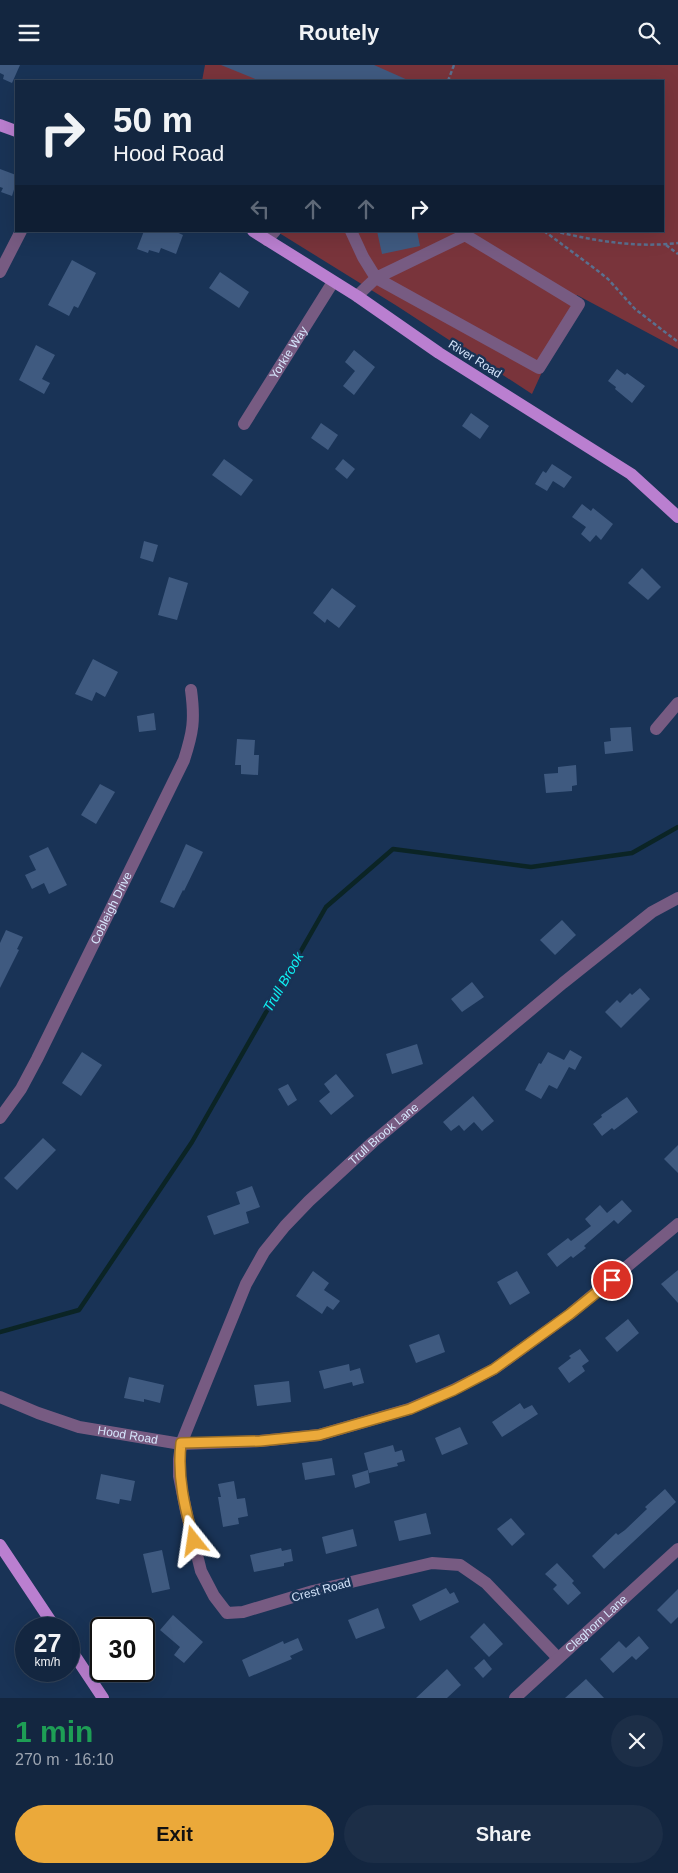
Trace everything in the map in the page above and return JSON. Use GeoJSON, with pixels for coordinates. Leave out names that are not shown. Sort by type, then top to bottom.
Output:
{"type":"FeatureCollection","features":[{"type":"Feature","properties":{"kind":"main road"},"geometry":{"type":"LineString","coordinates":[[0,125],[15,131]]}},
{"type":"Feature","properties":{"kind":"main road","name":"River Road"},"geometry":{"type":"LineString","coordinates":[[257,232],[271,236],[439,353],[631,474],[678,517]]}},
{"type":"Feature","properties":{"kind":"main road"},"geometry":{"type":"LineString","coordinates":[[0,1545],[48,1617]]}},
{"type":"Feature","properties":{"kind":"main road"},"geometry":{"type":"LineString","coordinates":[[80,1664],[103,1698]]}},
{"type":"Feature","properties":{"kind":"street"},"geometry":{"type":"LineString","coordinates":[[0,272],[20,232]]}},
{"type":"Feature","properties":{"kind":"street"},"geometry":{"type":"LineString","coordinates":[[351,232],[363,257],[376,277],[539,368],[579,304],[465,235],[376,277],[357,296]]}},
{"type":"Feature","properties":{"kind":"street","name":"Yorkie Way"},"geometry":{"type":"LineString","coordinates":[[244,424],[333,281]]}},
{"type":"Feature","properties":{"kind":"street","name":"Cobleigh Drive"},"geometry":{"type":"LineString","coordinates":[[0,1118],[21,1089],[37,1059],[184,760],[192,736],[194,715],[191,690]]}},
{"type":"Feature","properties":{"kind":"street"},"geometry":{"type":"LineString","coordinates":[[656,729],[678,703]]}},
{"type":"Feature","properties":{"kind":"street","name":"Trull Brook Lane"},"geometry":{"type":"LineString","coordinates":[[181,1443],[246,1284],[264,1252],[286,1226],[309,1201],[373,1143],[564,983],[652,912],[678,898]]}},
{"type":"Feature","properties":{"kind":"street","name":"Hood Road"},"geometry":{"type":"LineString","coordinates":[[0,1397],[78,1427],[181,1443],[260,1441],[319,1435],[410,1409],[454,1390],[494,1369],[570,1314],[678,1224]]}},
{"type":"Feature","properties":{"kind":"street","name":"Crest Road"},"geometry":{"type":"LineString","coordinates":[[181,1443],[179,1476],[201,1571],[214,1596],[227,1613],[243,1612],[313,1591],[432,1563],[460,1565],[486,1583],[558,1658]]}},
{"type":"Feature","properties":{"kind":"street","name":"Cleghorn Lane"},"geometry":{"type":"LineString","coordinates":[[515,1698],[678,1549]]}},
{"type":"Feature","properties":{"kind":"path"},"geometry":{"type":"LineString","coordinates":[[448,80],[454,65]]}},
{"type":"Feature","properties":{"kind":"path"},"geometry":{"type":"LineString","coordinates":[[545,232],[608,279],[635,309],[678,342]]}},
{"type":"Feature","properties":{"kind":"path"},"geometry":{"type":"LineString","coordinates":[[559,232],[612,243],[666,245],[678,243]]}},
{"type":"Feature","properties":{"kind":"path"},"geometry":{"type":"LineString","coordinates":[[666,245],[678,255]]}},
{"type":"Feature","properties":{"kind":"shaded area"},"geometry":{"type":"Polygon","coordinates":[[[205,65],[678,65],[678,349],[577,295],[532,394],[397,306],[278,232],[664,232],[664,80],[202,80],[205,65]]]}},
{"type":"Feature","properties":{"kind":"building"},"geometry":{"type":"Polygon","coordinates":[[[0,65],[20,65],[12,83],[3,79],[4,75],[0,73],[0,65]]]}},
{"type":"Feature","properties":{"kind":"building"},"geometry":{"type":"Polygon","coordinates":[[[221,65],[374,65],[408,80],[258,80],[221,65]]]}},
{"type":"Feature","properties":{"kind":"building"},"geometry":{"type":"Polygon","coordinates":[[[0,169],[15,175],[15,186],[12,196],[1,192],[3,188],[0,187],[0,169]]]}},
{"type":"Feature","properties":{"kind":"building"},"geometry":{"type":"Polygon","coordinates":[[[144,232],[176,232],[183,235],[176,254],[161,248],[159,253],[149,250],[148,253],[137,249],[144,232]]]}},
{"type":"Feature","properties":{"kind":"building"},"geometry":{"type":"Polygon","coordinates":[[[377,232],[417,232],[420,246],[382,254],[377,232]]]}},
{"type":"Feature","properties":{"kind":"building"},"geometry":{"type":"Polygon","coordinates":[[[72,260],[96,273],[78,308],[74,306],[69,316],[48,305],[72,260]]]}},
{"type":"Feature","properties":{"kind":"building"},"geometry":{"type":"Polygon","coordinates":[[[220,272],[249,292],[239,308],[209,288],[220,272]]]}},
{"type":"Feature","properties":{"kind":"building"},"geometry":{"type":"Polygon","coordinates":[[[36,345],[55,355],[42,379],[50,383],[44,394],[19,380],[36,345]]]}},
{"type":"Feature","properties":{"kind":"building"},"geometry":{"type":"Polygon","coordinates":[[[354,350],[375,367],[354,395],[343,386],[355,371],[345,362],[354,350]]]}},
{"type":"Feature","properties":{"kind":"building"},"geometry":{"type":"Polygon","coordinates":[[[617,369],[625,375],[627,373],[645,386],[632,403],[608,381],[617,369]]]}},
{"type":"Feature","properties":{"kind":"building"},"geometry":{"type":"Polygon","coordinates":[[[471,413],[489,426],[480,439],[462,426],[471,413]]]}},
{"type":"Feature","properties":{"kind":"building"},"geometry":{"type":"Polygon","coordinates":[[[321,423],[338,435],[328,450],[311,438],[321,423]]]}},
{"type":"Feature","properties":{"kind":"building"},"geometry":{"type":"Polygon","coordinates":[[[224,459],[253,480],[241,496],[212,475],[224,459]]]}},
{"type":"Feature","properties":{"kind":"building"},"geometry":{"type":"Polygon","coordinates":[[[343,459],[355,469],[347,479],[335,469],[343,459]]]}},
{"type":"Feature","properties":{"kind":"building"},"geometry":{"type":"Polygon","coordinates":[[[552,464],[572,477],[564,488],[553,481],[547,491],[535,484],[543,471],[546,473],[552,464]]]}},
{"type":"Feature","properties":{"kind":"building"},"geometry":{"type":"Polygon","coordinates":[[[582,504],[591,511],[593,508],[613,524],[601,540],[596,535],[590,542],[581,534],[586,527],[572,517],[582,504]]]}},
{"type":"Feature","properties":{"kind":"building"},"geometry":{"type":"Polygon","coordinates":[[[144,541],[158,545],[153,562],[140,558],[144,541]]]}},
{"type":"Feature","properties":{"kind":"building"},"geometry":{"type":"Polygon","coordinates":[[[642,568],[661,587],[648,600],[628,583],[642,568]]]}},
{"type":"Feature","properties":{"kind":"building"},"geometry":{"type":"Polygon","coordinates":[[[169,577],[188,583],[177,620],[158,615],[169,577]]]}},
{"type":"Feature","properties":{"kind":"building"},"geometry":{"type":"Polygon","coordinates":[[[332,588],[356,606],[339,628],[327,619],[325,623],[313,613],[332,588]]]}},
{"type":"Feature","properties":{"kind":"building"},"geometry":{"type":"Polygon","coordinates":[[[93,659],[118,672],[105,697],[96,692],[92,701],[75,694],[93,659]]]}},
{"type":"Feature","properties":{"kind":"building"},"geometry":{"type":"Polygon","coordinates":[[[154,713],[156,730],[139,732],[137,716],[154,713]]]}},
{"type":"Feature","properties":{"kind":"building"},"geometry":{"type":"Polygon","coordinates":[[[631,727],[633,751],[605,754],[604,742],[611,741],[610,728],[631,727]]]}},
{"type":"Feature","properties":{"kind":"building"},"geometry":{"type":"Polygon","coordinates":[[[237,739],[255,740],[254,755],[259,755],[258,775],[241,774],[241,765],[235,765],[237,739]]]}},
{"type":"Feature","properties":{"kind":"building"},"geometry":{"type":"Polygon","coordinates":[[[576,765],[577,785],[572,786],[572,791],[546,793],[544,774],[558,773],[558,767],[576,765]]]}},
{"type":"Feature","properties":{"kind":"building"},"geometry":{"type":"Polygon","coordinates":[[[100,784],[115,792],[96,824],[81,815],[100,784]]]}},
{"type":"Feature","properties":{"kind":"building"},"geometry":{"type":"Polygon","coordinates":[[[186,844],[203,852],[174,908],[160,902],[186,844]]]}},
{"type":"Feature","properties":{"kind":"building"},"geometry":{"type":"Polygon","coordinates":[[[48,847],[67,885],[49,894],[44,883],[32,889],[25,875],[36,870],[29,856],[48,847]]]}},
{"type":"Feature","properties":{"kind":"building"},"geometry":{"type":"Polygon","coordinates":[[[562,920],[576,935],[555,955],[540,940],[562,920]]]}},
{"type":"Feature","properties":{"kind":"building"},"geometry":{"type":"Polygon","coordinates":[[[6,930],[23,937],[17,949],[19,950],[0,988],[0,943],[6,930]]]}},
{"type":"Feature","properties":{"kind":"building"},"geometry":{"type":"Polygon","coordinates":[[[472,982],[484,997],[462,1012],[451,999],[472,982]]]}},
{"type":"Feature","properties":{"kind":"building"},"geometry":{"type":"Polygon","coordinates":[[[640,988],[650,999],[621,1028],[605,1012],[617,1000],[620,1003],[630,993],[632,995],[640,988]]]}},
{"type":"Feature","properties":{"kind":"building"},"geometry":{"type":"Polygon","coordinates":[[[417,1044],[423,1064],[392,1074],[386,1054],[417,1044]]]}},
{"type":"Feature","properties":{"kind":"building"},"geometry":{"type":"Polygon","coordinates":[[[570,1050],[582,1057],[575,1070],[569,1067],[557,1089],[549,1085],[541,1099],[525,1090],[539,1063],[541,1064],[548,1052],[564,1060],[570,1050]]]}},
{"type":"Feature","properties":{"kind":"building"},"geometry":{"type":"Polygon","coordinates":[[[82,1052],[102,1065],[81,1096],[62,1083],[82,1052]]]}},
{"type":"Feature","properties":{"kind":"building"},"geometry":{"type":"Polygon","coordinates":[[[336,1074],[354,1096],[331,1115],[319,1101],[330,1092],[324,1084],[336,1074]]]}},
{"type":"Feature","properties":{"kind":"building"},"geometry":{"type":"Polygon","coordinates":[[[288,1084],[297,1100],[288,1106],[278,1089],[288,1084]]]}},
{"type":"Feature","properties":{"kind":"building"},"geometry":{"type":"Polygon","coordinates":[[[473,1096],[494,1121],[482,1131],[474,1122],[464,1131],[459,1125],[451,1131],[443,1122],[473,1096]]]}},
{"type":"Feature","properties":{"kind":"building"},"geometry":{"type":"Polygon","coordinates":[[[627,1097],[638,1112],[614,1130],[612,1128],[602,1136],[593,1124],[602,1117],[601,1115],[627,1097]]]}},
{"type":"Feature","properties":{"kind":"building"},"geometry":{"type":"Polygon","coordinates":[[[43,1138],[56,1150],[17,1190],[4,1178],[43,1138]]]}},
{"type":"Feature","properties":{"kind":"building"},"geometry":{"type":"Polygon","coordinates":[[[678,1145],[678,1173],[664,1159],[678,1145]]]}},
{"type":"Feature","properties":{"kind":"building"},"geometry":{"type":"Polygon","coordinates":[[[252,1186],[260,1207],[246,1212],[249,1223],[214,1235],[207,1216],[240,1204],[236,1192],[252,1186]]]}},
{"type":"Feature","properties":{"kind":"building"},"geometry":{"type":"Polygon","coordinates":[[[622,1200],[632,1211],[618,1224],[614,1220],[584,1246],[586,1248],[573,1258],[571,1256],[557,1267],[547,1254],[568,1238],[571,1241],[591,1226],[585,1219],[600,1205],[607,1213],[622,1200]]]}},
{"type":"Feature","properties":{"kind":"building"},"geometry":{"type":"Polygon","coordinates":[[[678,1270],[678,1303],[661,1284],[678,1270]]]}},
{"type":"Feature","properties":{"kind":"building"},"geometry":{"type":"Polygon","coordinates":[[[313,1271],[329,1283],[324,1290],[340,1301],[333,1310],[327,1306],[322,1314],[296,1296],[313,1271]]]}},
{"type":"Feature","properties":{"kind":"building"},"geometry":{"type":"Polygon","coordinates":[[[517,1271],[530,1293],[510,1305],[497,1282],[517,1271]]]}},
{"type":"Feature","properties":{"kind":"building"},"geometry":{"type":"Polygon","coordinates":[[[628,1319],[639,1333],[617,1352],[605,1338],[628,1319]]]}},
{"type":"Feature","properties":{"kind":"building"},"geometry":{"type":"Polygon","coordinates":[[[439,1334],[445,1352],[416,1363],[409,1345],[439,1334]]]}},
{"type":"Feature","properties":{"kind":"building"},"geometry":{"type":"Polygon","coordinates":[[[580,1349],[589,1361],[582,1366],[585,1371],[569,1383],[558,1368],[571,1358],[569,1356],[580,1349]]]}},
{"type":"Feature","properties":{"kind":"building"},"geometry":{"type":"Polygon","coordinates":[[[349,1364],[350,1371],[360,1368],[364,1383],[353,1386],[352,1382],[324,1389],[319,1371],[349,1364]]]}},
{"type":"Feature","properties":{"kind":"building"},"geometry":{"type":"Polygon","coordinates":[[[129,1377],[164,1385],[160,1403],[144,1399],[144,1402],[124,1398],[129,1377]]]}},
{"type":"Feature","properties":{"kind":"building"},"geometry":{"type":"Polygon","coordinates":[[[289,1381],[291,1402],[257,1406],[254,1385],[289,1381]]]}},
{"type":"Feature","properties":{"kind":"building"},"geometry":{"type":"Polygon","coordinates":[[[520,1403],[524,1409],[532,1405],[538,1414],[502,1437],[492,1422],[520,1403]]]}},
{"type":"Feature","properties":{"kind":"building"},"geometry":{"type":"Polygon","coordinates":[[[460,1427],[468,1444],[442,1455],[435,1438],[460,1427]]]}},
{"type":"Feature","properties":{"kind":"building"},"geometry":{"type":"Polygon","coordinates":[[[393,1445],[395,1452],[402,1450],[405,1461],[397,1463],[398,1466],[369,1473],[364,1453],[393,1445]]]}},
{"type":"Feature","properties":{"kind":"building"},"geometry":{"type":"Polygon","coordinates":[[[332,1458],[335,1475],[305,1480],[302,1463],[332,1458]]]}},
{"type":"Feature","properties":{"kind":"building"},"geometry":{"type":"Polygon","coordinates":[[[368,1470],[370,1483],[355,1488],[352,1475],[368,1470]]]}},
{"type":"Feature","properties":{"kind":"building"},"geometry":{"type":"Polygon","coordinates":[[[101,1474],[135,1481],[131,1501],[120,1499],[119,1504],[96,1499],[101,1474]]]}},
{"type":"Feature","properties":{"kind":"building"},"geometry":{"type":"Polygon","coordinates":[[[234,1481],[237,1499],[245,1498],[248,1516],[238,1518],[239,1524],[223,1527],[218,1497],[221,1497],[218,1484],[234,1481]]]}},
{"type":"Feature","properties":{"kind":"building"},"geometry":{"type":"Polygon","coordinates":[[[665,1489],[676,1502],[604,1569],[592,1556],[616,1533],[618,1535],[625,1530],[647,1509],[645,1507],[665,1489]]]}},
{"type":"Feature","properties":{"kind":"building"},"geometry":{"type":"Polygon","coordinates":[[[426,1513],[431,1534],[399,1541],[394,1521],[426,1513]]]}},
{"type":"Feature","properties":{"kind":"building"},"geometry":{"type":"Polygon","coordinates":[[[511,1518],[525,1534],[512,1546],[497,1529],[511,1518]]]}},
{"type":"Feature","properties":{"kind":"building"},"geometry":{"type":"Polygon","coordinates":[[[353,1529],[357,1546],[326,1554],[322,1537],[353,1529]]]}},
{"type":"Feature","properties":{"kind":"building"},"geometry":{"type":"Polygon","coordinates":[[[281,1548],[282,1551],[291,1549],[293,1561],[284,1563],[284,1566],[254,1572],[250,1555],[281,1548]]]}},
{"type":"Feature","properties":{"kind":"building"},"geometry":{"type":"Polygon","coordinates":[[[162,1550],[170,1589],[152,1593],[143,1554],[162,1550]]]}},
{"type":"Feature","properties":{"kind":"building"},"geometry":{"type":"Polygon","coordinates":[[[557,1563],[574,1581],[572,1583],[581,1593],[568,1605],[553,1589],[557,1585],[545,1574],[557,1563]]]}},
{"type":"Feature","properties":{"kind":"building"},"geometry":{"type":"Polygon","coordinates":[[[446,1588],[450,1594],[454,1592],[459,1602],[420,1621],[412,1605],[446,1588]]]}},
{"type":"Feature","properties":{"kind":"building"},"geometry":{"type":"Polygon","coordinates":[[[678,1589],[678,1617],[671,1624],[657,1610],[678,1589]]]}},
{"type":"Feature","properties":{"kind":"building"},"geometry":{"type":"Polygon","coordinates":[[[378,1608],[385,1628],[356,1639],[348,1620],[378,1608]]]}},
{"type":"Feature","properties":{"kind":"building"},"geometry":{"type":"Polygon","coordinates":[[[173,1615],[203,1642],[184,1663],[174,1655],[180,1647],[160,1630],[173,1615]]]}},
{"type":"Feature","properties":{"kind":"building"},"geometry":{"type":"Polygon","coordinates":[[[484,1623],[503,1644],[489,1657],[470,1637],[484,1623]]]}},
{"type":"Feature","properties":{"kind":"building"},"geometry":{"type":"Polygon","coordinates":[[[639,1636],[649,1648],[636,1660],[632,1656],[613,1673],[600,1659],[619,1641],[626,1648],[639,1636]]]}},
{"type":"Feature","properties":{"kind":"building"},"geometry":{"type":"Polygon","coordinates":[[[298,1638],[303,1650],[290,1656],[292,1659],[249,1677],[242,1660],[283,1641],[284,1644],[298,1638]]]}},
{"type":"Feature","properties":{"kind":"building"},"geometry":{"type":"Polygon","coordinates":[[[484,1659],[492,1669],[483,1678],[474,1668],[484,1659]]]}},
{"type":"Feature","properties":{"kind":"building"},"geometry":{"type":"Polygon","coordinates":[[[447,1669],[461,1685],[447,1698],[416,1698],[447,1669]]]}},
{"type":"Feature","properties":{"kind":"building"},"geometry":{"type":"Polygon","coordinates":[[[586,1679],[604,1698],[565,1698],[586,1679]]]}},
{"type":"Feature","properties":{"kind":"waterway","name":"Trull Brook"},"geometry":{"type":"LineString","coordinates":[[0,1332],[79,1310],[192,1142],[326,907],[393,849],[531,867],[632,853],[678,827]]}},
{"type":"Feature","properties":{"kind":"route"},"geometry":{"type":"LineString","coordinates":[[194,1541],[179,1476],[181,1443],[260,1441],[319,1435],[410,1409],[454,1390],[494,1369],[570,1314],[612,1280]]}}]}
